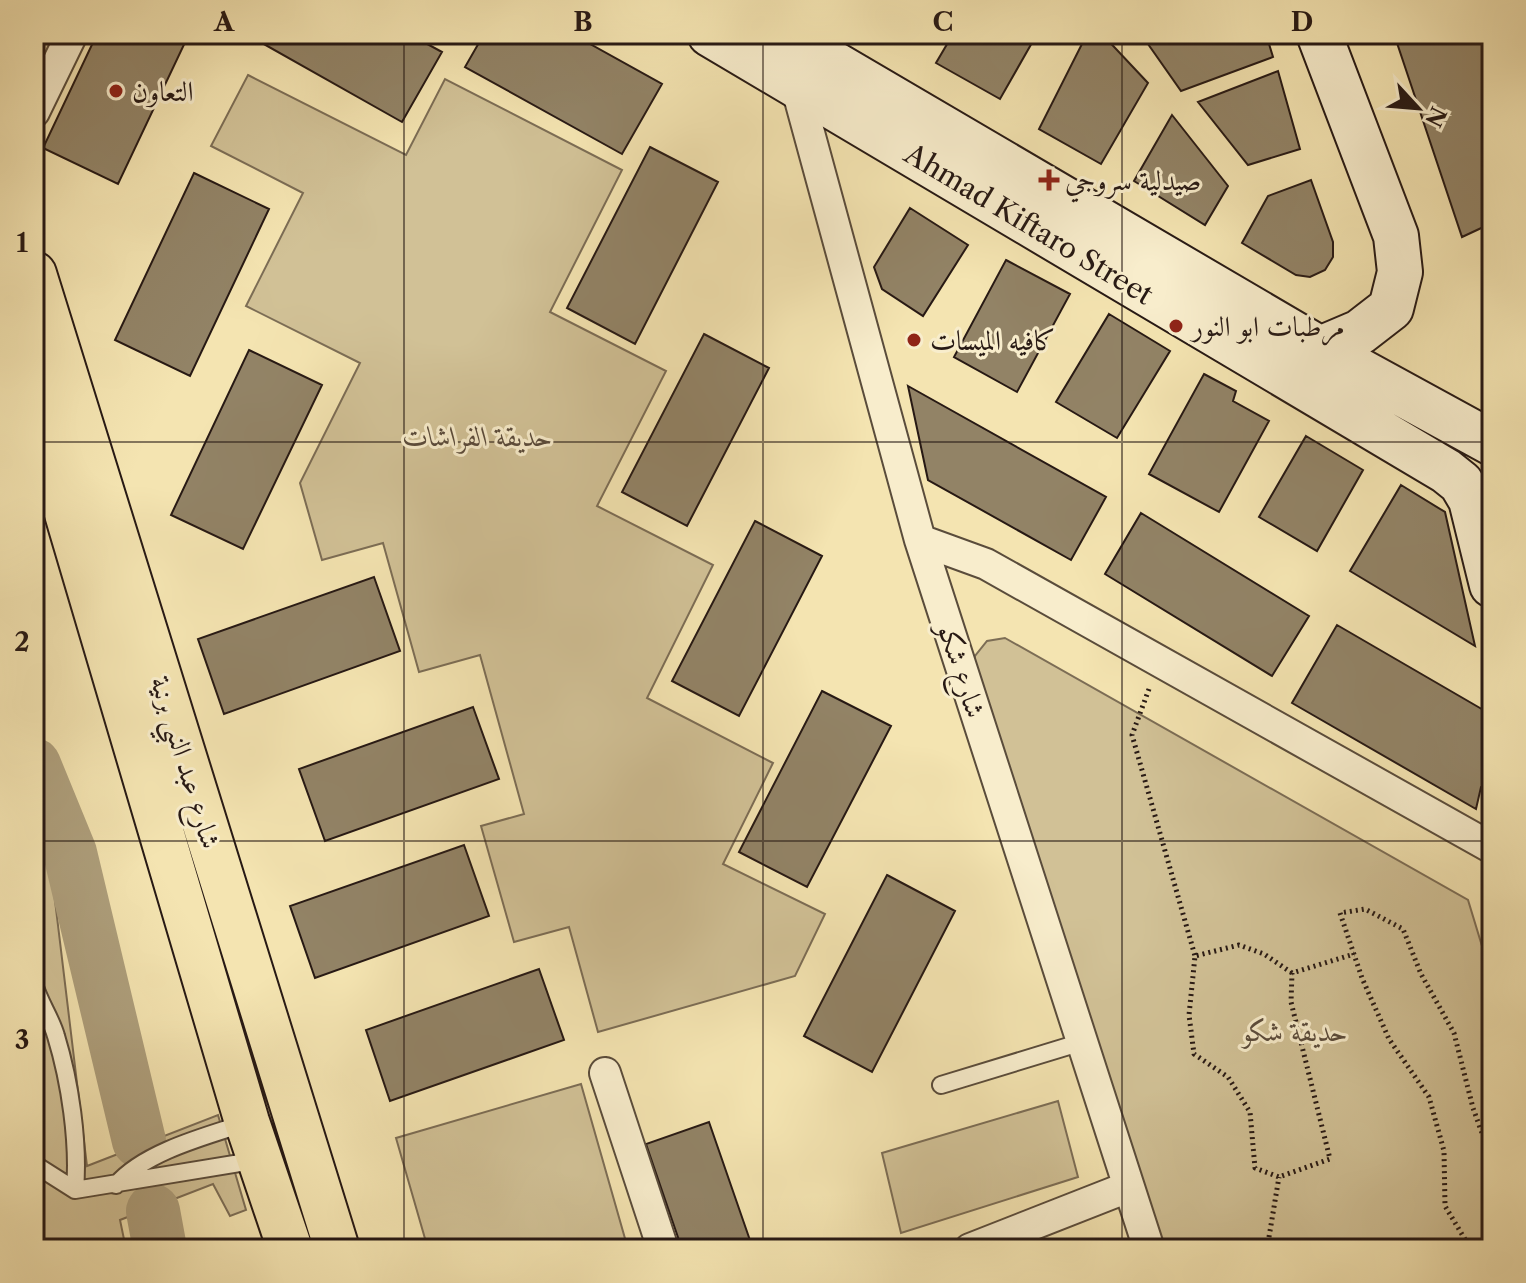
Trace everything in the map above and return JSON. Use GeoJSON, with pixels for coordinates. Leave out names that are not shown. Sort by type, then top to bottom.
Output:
{"type":"FeatureCollection","features":[{"type":"Feature","properties":{"kind":"main road","name":"Ahmad Kiftaro Street"},"geometry":{"type":"LineString","coordinates":[[710,34],[1446,471],[1461,483],[1471,500],[1490,567]]}},
{"type":"Feature","properties":{"kind":"main road","name":"Ahmad Kiftaro Street"},"geometry":{"type":"LineString","coordinates":[[783,34],[1320,349],[1492,443]]}},
{"type":"Feature","properties":{"kind":"main road"},"geometry":{"type":"LineString","coordinates":[[1319,34],[1396,236],[1400,272],[1391,308],[1360,332],[1320,349]]}},
{"type":"Feature","properties":{"kind":"main road","name":"شارع عبد النبي برنية"},"geometry":{"type":"LineString","coordinates":[[34,274],[337,1249]]}},
{"type":"Feature","properties":{"kind":"main road","name":"شارع عبد النبي برنية"},"geometry":{"type":"LineString","coordinates":[[34,402],[253,1141],[290,1249]]}},
{"type":"Feature","properties":{"kind":"street"},"geometry":{"type":"LineString","coordinates":[[34,112],[72,34]]}},
{"type":"Feature","properties":{"kind":"street","name":"شارع شكو"},"geometry":{"type":"LineString","coordinates":[[796,85],[920,540],[1149,1249]]}},
{"type":"Feature","properties":{"kind":"street"},"geometry":{"type":"LineString","coordinates":[[920,540],[986,564],[1492,848]]}},
{"type":"Feature","properties":{"kind":"street"},"geometry":{"type":"LineString","coordinates":[[605,1073],[663,1249]]}},
{"type":"Feature","properties":{"kind":"street"},"geometry":{"type":"LineString","coordinates":[[970,1249],[1128,1187]]}},
{"type":"Feature","properties":{"kind":"lane"},"geometry":{"type":"LineString","coordinates":[[34,984],[56,1034],[65,1079],[77,1163],[75,1190]]}},
{"type":"Feature","properties":{"kind":"lane"},"geometry":{"type":"LineString","coordinates":[[941,1085],[1082,1042]]}},
{"type":"Feature","properties":{"kind":"lane"},"geometry":{"type":"LineString","coordinates":[[116,1185],[130,1170],[148,1159],[253,1141]]}},
{"type":"Feature","properties":{"kind":"lane"},"geometry":{"type":"LineString","coordinates":[[34,1164],[75,1190],[116,1185],[253,1141]]}},
{"type":"Feature","properties":{"kind":"path"},"geometry":{"type":"LineString","coordinates":[[1160,661],[1132,735],[1195,956],[1189,1015],[1194,1054],[1228,1077],[1250,1112],[1255,1168],[1279,1177],[1330,1159],[1291,1002],[1292,973]]}},
{"type":"Feature","properties":{"kind":"path"},"geometry":{"type":"LineString","coordinates":[[1469,1246],[1445,1206],[1444,1151],[1429,1097],[1389,1039],[1340,913],[1365,909],[1403,929],[1421,974],[1454,1033],[1473,1108],[1492,1161]]}},
{"type":"Feature","properties":{"kind":"path"},"geometry":{"type":"LineString","coordinates":[[1195,956],[1239,945],[1264,954],[1292,973]]}},
{"type":"Feature","properties":{"kind":"path"},"geometry":{"type":"LineString","coordinates":[[1292,973],[1354,954]]}},
{"type":"Feature","properties":{"kind":"path"},"geometry":{"type":"LineString","coordinates":[[1267,1249],[1279,1177]]}},
{"type":"Feature","properties":{"kind":"path"},"geometry":{"type":"LineString","coordinates":[[1450,1249],[1492,1241]]}},
{"type":"Feature","properties":{"kind":"green space"},"geometry":{"type":"Polygon","coordinates":[[[34,34],[60,34],[34,89],[34,34]]]}},
{"type":"Feature","properties":{"kind":"green space","name":"حديقة الفراشات"},"geometry":{"type":"Polygon","coordinates":[[[248,75],[406,155],[445,79],[622,170],[550,312],[666,371],[597,506],[713,565],[647,698],[773,763],[723,864],[825,914],[795,976],[598,1032],[569,927],[514,942],[481,826],[524,814],[480,655],[419,672],[383,543],[322,560],[300,483],[360,363],[246,306],[303,193],[211,146],[248,75]]]}},
{"type":"Feature","properties":{"kind":"green space","name":"حديقة شكو"},"geometry":{"type":"Polygon","coordinates":[[[1005,638],[1468,900],[1492,979],[1492,1249],[1157,1249],[972,671],[975,656],[987,641],[1005,638]]]}},
{"type":"Feature","properties":{"kind":"green space"},"geometry":{"type":"Polygon","coordinates":[[[34,820],[50,859],[87,1166],[218,1115],[246,1210],[230,1216],[213,1184],[120,1220],[126,1249],[34,1249],[34,820]]]}},
{"type":"Feature","properties":{"kind":"green space"},"geometry":{"type":"Polygon","coordinates":[[[581,1084],[628,1249],[428,1249],[396,1138],[581,1084]]]}},
{"type":"Feature","properties":{"kind":"green space"},"geometry":{"type":"Polygon","coordinates":[[[1058,1101],[1078,1177],[901,1233],[882,1153],[1058,1101]]]}},
{"type":"Feature","properties":{"kind":"building","name":"التعاون"},"geometry":{"type":"Polygon","coordinates":[[[97,34],[189,34],[118,184],[43,148],[97,34]]]}},
{"type":"Feature","properties":{"kind":"building"},"geometry":{"type":"Polygon","coordinates":[[[246,34],[409,34],[442,52],[402,122],[246,34]]]}},
{"type":"Feature","properties":{"kind":"building"},"geometry":{"type":"Polygon","coordinates":[[[484,34],[572,34],[662,84],[622,154],[465,67],[484,34]]]}},
{"type":"Feature","properties":{"kind":"building"},"geometry":{"type":"Polygon","coordinates":[[[953,34],[1037,34],[1000,99],[936,63],[953,34]]]}},
{"type":"Feature","properties":{"kind":"building"},"geometry":{"type":"Polygon","coordinates":[[[1087,34],[1102,34],[1148,83],[1101,164],[1039,129],[1087,34]]]}},
{"type":"Feature","properties":{"kind":"building"},"geometry":{"type":"Polygon","coordinates":[[[1141,34],[1266,34],[1273,57],[1181,91],[1141,34]]]}},
{"type":"Feature","properties":{"kind":"building"},"geometry":{"type":"Polygon","coordinates":[[[1394,34],[1492,34],[1492,223],[1462,237],[1394,34]]]}},
{"type":"Feature","properties":{"kind":"building"},"geometry":{"type":"Polygon","coordinates":[[[1278,71],[1300,149],[1248,165],[1198,102],[1278,71]]]}},
{"type":"Feature","properties":{"kind":"building"},"geometry":{"type":"Polygon","coordinates":[[[1172,115],[1228,186],[1205,225],[1134,181],[1172,115]]]}},
{"type":"Feature","properties":{"kind":"building"},"geometry":{"type":"Polygon","coordinates":[[[650,147],[718,182],[635,344],[567,308],[650,147]]]}},
{"type":"Feature","properties":{"kind":"building"},"geometry":{"type":"Polygon","coordinates":[[[194,173],[269,209],[190,376],[115,340],[194,173]]]}},
{"type":"Feature","properties":{"kind":"building"},"geometry":{"type":"Polygon","coordinates":[[[1311,180],[1333,242],[1333,257],[1325,270],[1310,277],[1296,275],[1242,243],[1268,196],[1311,180]]]}},
{"type":"Feature","properties":{"kind":"building"},"geometry":{"type":"Polygon","coordinates":[[[910,208],[968,245],[923,316],[882,289],[874,267],[910,208]]]}},
{"type":"Feature","properties":{"kind":"building"},"geometry":{"type":"Polygon","coordinates":[[[1006,260],[1070,294],[1017,392],[954,357],[1006,260]]]}},
{"type":"Feature","properties":{"kind":"building"},"geometry":{"type":"Polygon","coordinates":[[[1109,314],[1170,351],[1117,438],[1056,402],[1109,314]]]}},
{"type":"Feature","properties":{"kind":"building"},"geometry":{"type":"Polygon","coordinates":[[[704,334],[769,368],[687,526],[622,492],[704,334]]]}},
{"type":"Feature","properties":{"kind":"building"},"geometry":{"type":"Polygon","coordinates":[[[249,350],[322,385],[243,549],[171,515],[249,350]]]}},
{"type":"Feature","properties":{"kind":"building"},"geometry":{"type":"Polygon","coordinates":[[[1204,374],[1236,391],[1233,401],[1269,421],[1219,512],[1149,474],[1204,374]]]}},
{"type":"Feature","properties":{"kind":"building"},"geometry":{"type":"Polygon","coordinates":[[[908,386],[1106,497],[1071,560],[928,480],[908,386]]]}},
{"type":"Feature","properties":{"kind":"building"},"geometry":{"type":"Polygon","coordinates":[[[1306,436],[1363,470],[1317,551],[1259,517],[1306,436]]]}},
{"type":"Feature","properties":{"kind":"building"},"geometry":{"type":"Polygon","coordinates":[[[1401,485],[1445,512],[1475,646],[1350,571],[1401,485]]]}},
{"type":"Feature","properties":{"kind":"building"},"geometry":{"type":"Polygon","coordinates":[[[1141,513],[1309,616],[1272,676],[1105,574],[1141,513]]]}},
{"type":"Feature","properties":{"kind":"building"},"geometry":{"type":"Polygon","coordinates":[[[755,521],[822,556],[739,716],[672,681],[755,521]]]}},
{"type":"Feature","properties":{"kind":"building"},"geometry":{"type":"Polygon","coordinates":[[[374,577],[400,651],[224,714],[198,639],[374,577]]]}},
{"type":"Feature","properties":{"kind":"building"},"geometry":{"type":"Polygon","coordinates":[[[1337,625],[1492,715],[1492,785],[1481,787],[1476,809],[1292,703],[1337,625]]]}},
{"type":"Feature","properties":{"kind":"building"},"geometry":{"type":"Polygon","coordinates":[[[822,691],[891,726],[807,887],[739,852],[822,691]]]}},
{"type":"Feature","properties":{"kind":"building"},"geometry":{"type":"Polygon","coordinates":[[[473,707],[499,779],[325,841],[299,769],[473,707]]]}},
{"type":"Feature","properties":{"kind":"building"},"geometry":{"type":"Polygon","coordinates":[[[464,845],[489,916],[315,978],[290,906],[464,845]]]}},
{"type":"Feature","properties":{"kind":"building"},"geometry":{"type":"Polygon","coordinates":[[[887,875],[955,911],[872,1072],[804,1036],[887,875]]]}},
{"type":"Feature","properties":{"kind":"building"},"geometry":{"type":"Polygon","coordinates":[[[539,969],[564,1040],[390,1101],[366,1030],[539,969]]]}},
{"type":"Feature","properties":{"kind":"building"},"geometry":{"type":"Polygon","coordinates":[[[709,1122],[753,1249],[682,1249],[646,1144],[709,1122]]]}},
{"type":"Feature","properties":{"kind":"waterway"},"geometry":{"type":"LineString","coordinates":[[34,765],[70,853],[139,1141]]}},
{"type":"Feature","properties":{"kind":"waterway"},"geometry":{"type":"LineString","coordinates":[[153,1211],[160,1249]]}},
{"type":"Feature","properties":{"kind":"place","name":"التعاون"},"geometry":{"type":"Point","coordinates":[116,91]}},
{"type":"Feature","properties":{"kind":"place","name":"صيدلية سروجي"},"geometry":{"type":"Point","coordinates":[1049,180]}},
{"type":"Feature","properties":{"kind":"place","name":"مرطبات ابو النور"},"geometry":{"type":"Point","coordinates":[1176,326]}},
{"type":"Feature","properties":{"kind":"place","name":"كافيه الميسات"},"geometry":{"type":"Point","coordinates":[914,340]}}]}
